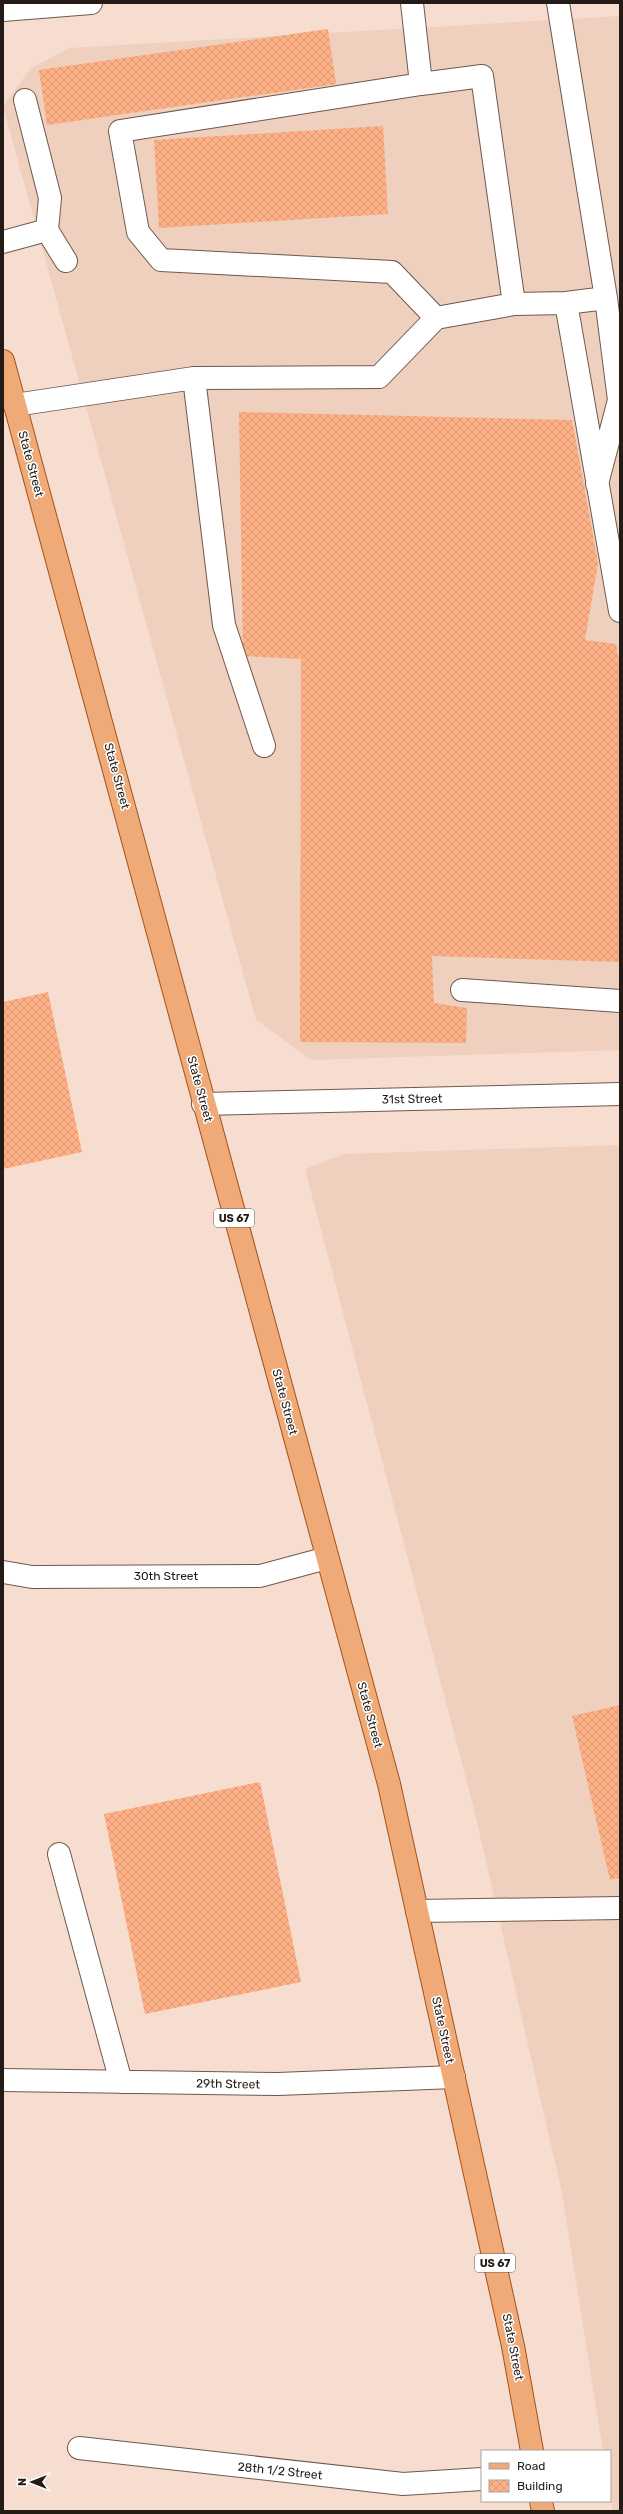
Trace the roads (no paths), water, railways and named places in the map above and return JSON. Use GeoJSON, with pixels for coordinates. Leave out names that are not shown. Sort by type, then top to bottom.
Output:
{"type":"FeatureCollection","features":[{"type":"Feature","properties":{"kind":"main road","name":"State Street"},"geometry":{"type":"LineString","coordinates":[[3,361],[103,724],[203,1104],[389,1784],[513,2346],[532,2450]]}},
{"type":"Feature","properties":{"kind":"street"},"geometry":{"type":"LineString","coordinates":[[3,10],[91,3]]}},
{"type":"Feature","properties":{"kind":"street"},"geometry":{"type":"LineString","coordinates":[[412,3],[421,84]]}},
{"type":"Feature","properties":{"kind":"street"},"geometry":{"type":"LineString","coordinates":[[558,3],[606,298],[619,400],[597,484]]}},
{"type":"Feature","properties":{"kind":"street"},"geometry":{"type":"LineString","coordinates":[[436,318],[392,272],[161,260],[138,232],[120,131],[421,84],[482,76],[514,304]]}},
{"type":"Feature","properties":{"kind":"street"},"geometry":{"type":"LineString","coordinates":[[24,100],[50,198],[47,230],[66,261]]}},
{"type":"Feature","properties":{"kind":"street"},"geometry":{"type":"LineString","coordinates":[[3,242],[47,230]]}},
{"type":"Feature","properties":{"kind":"street"},"geometry":{"type":"LineString","coordinates":[[15,406],[194,378],[379,377],[436,318],[514,304],[566,303],[606,298]]}},
{"type":"Feature","properties":{"kind":"street"},"geometry":{"type":"LineString","coordinates":[[566,303],[620,611]]}},
{"type":"Feature","properties":{"kind":"street"},"geometry":{"type":"LineString","coordinates":[[194,378],[224,625],[264,746]]}},
{"type":"Feature","properties":{"kind":"street"},"geometry":{"type":"LineString","coordinates":[[462,990],[620,1001]]}},
{"type":"Feature","properties":{"kind":"street","name":"31st Street"},"geometry":{"type":"LineString","coordinates":[[203,1104],[620,1094]]}},
{"type":"Feature","properties":{"kind":"street","name":"30th Street"},"geometry":{"type":"LineString","coordinates":[[3,1572],[32,1577],[260,1576],[327,1558]]}},
{"type":"Feature","properties":{"kind":"street"},"geometry":{"type":"LineString","coordinates":[[59,1854],[121,2082]]}},
{"type":"Feature","properties":{"kind":"street"},"geometry":{"type":"LineString","coordinates":[[417,1911],[620,1908]]}},
{"type":"Feature","properties":{"kind":"street","name":"29th Street"},"geometry":{"type":"LineString","coordinates":[[3,2080],[278,2084],[454,2077]]}},
{"type":"Feature","properties":{"kind":"street","name":"28th 1/2 Street"},"geometry":{"type":"LineString","coordinates":[[79,2448],[403,2484],[481,2479]]}}]}
